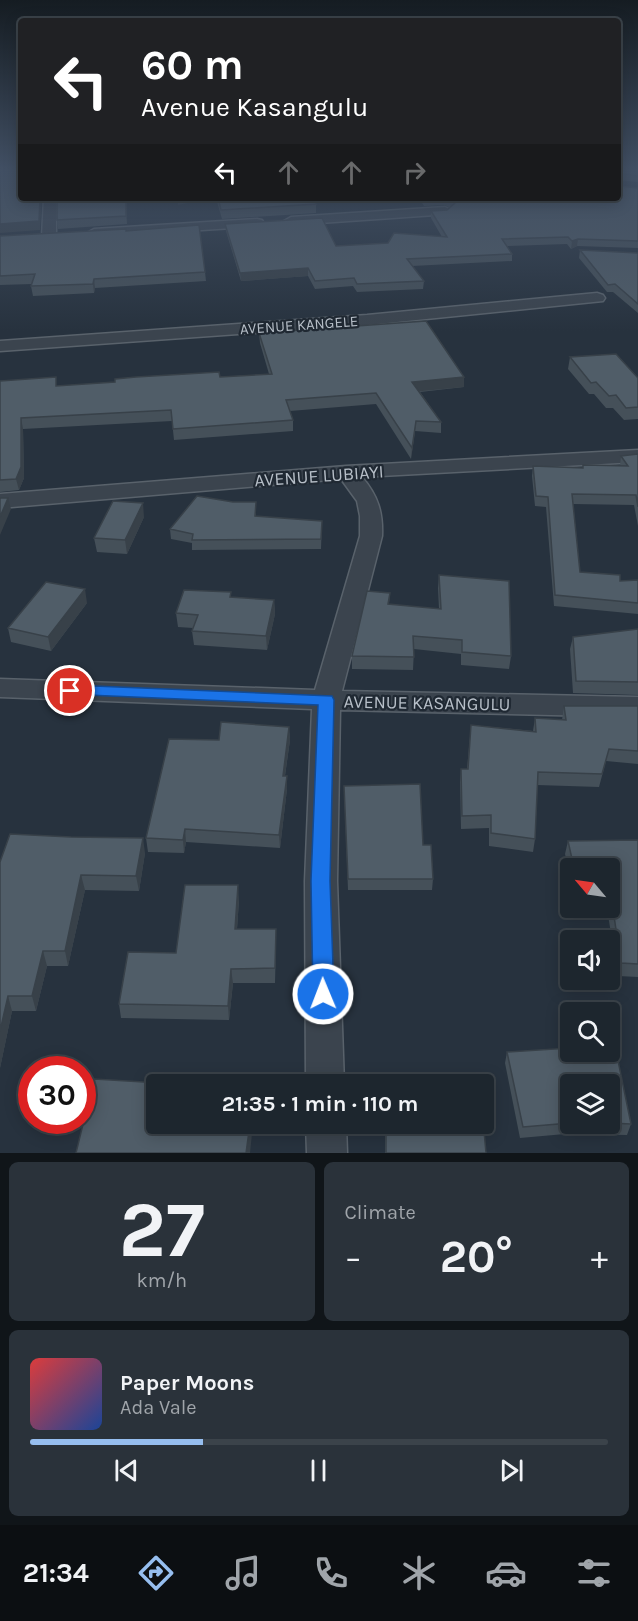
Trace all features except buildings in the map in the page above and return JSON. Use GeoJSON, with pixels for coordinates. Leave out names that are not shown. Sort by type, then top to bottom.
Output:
{"type":"FeatureCollection","features":[{"type":"Feature","properties":{"kind":"street"},"geometry":{"type":"LineString","coordinates":[[49,223],[49,236]]}},
{"type":"Feature","properties":{"kind":"street"},"geometry":{"type":"LineString","coordinates":[[84,234],[263,223]]}},
{"type":"Feature","properties":{"kind":"street","name":"AVENUE KANGELE"},"geometry":{"type":"LineString","coordinates":[[0,346],[367,320],[597,298]]}},
{"type":"Feature","properties":{"kind":"street","name":"AVENUE LUBIAYI"},"geometry":{"type":"LineString","coordinates":[[0,501],[346,472],[638,456]]}},
{"type":"Feature","properties":{"kind":"street"},"geometry":{"type":"LineString","coordinates":[[326,1074],[321,881],[327,700],[371,536],[372,512],[363,490],[346,472]]}},
{"type":"Feature","properties":{"kind":"street","name":"AVENUE KASANGULU"},"geometry":{"type":"LineString","coordinates":[[0,688],[327,700],[638,707]]}},
{"type":"Feature","properties":{"kind":"street"},"geometry":{"type":"LineString","coordinates":[[326,1134],[327,1153]]}},
{"type":"Feature","properties":{"kind":"route"},"geometry":{"type":"LineString","coordinates":[[70,691],[327,700],[321,881],[323,994]]}}]}
